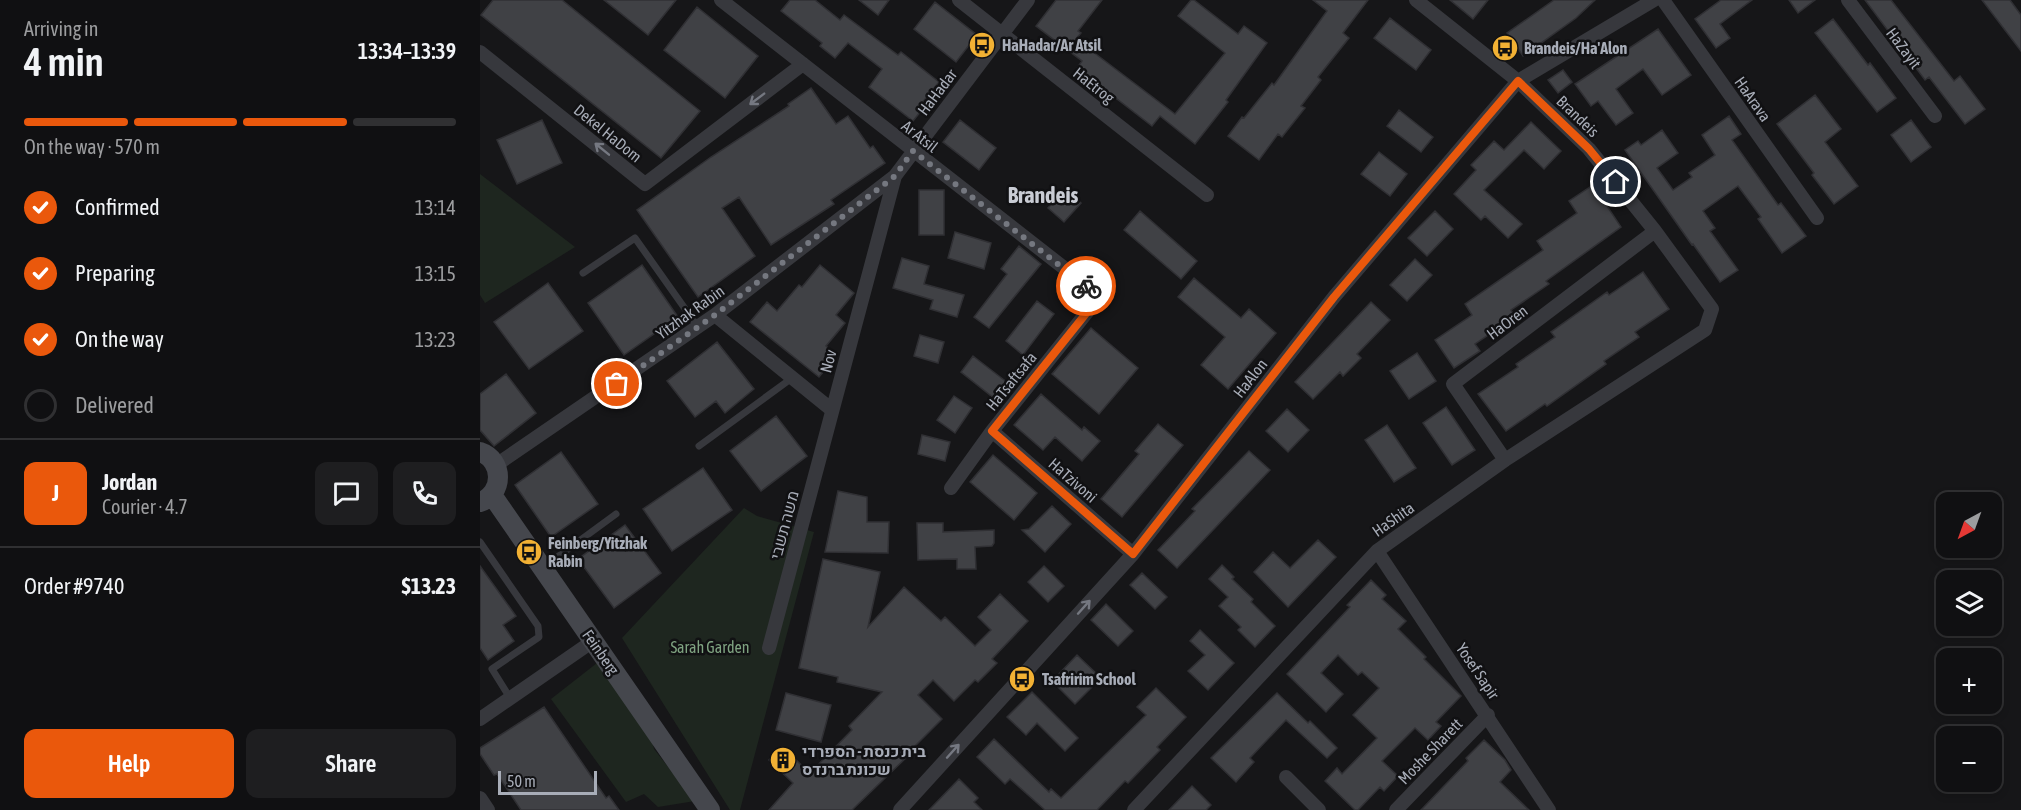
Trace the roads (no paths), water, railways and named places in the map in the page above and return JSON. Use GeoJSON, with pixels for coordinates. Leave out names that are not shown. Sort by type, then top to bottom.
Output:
{"type":"FeatureCollection","features":[{"type":"Feature","properties":{"kind":"street","name":"Ar Atsil"},"geometry":{"type":"LineString","coordinates":[[721,0],[1100,296]]}},
{"type":"Feature","properties":{"kind":"street","name":"HaEtrog"},"geometry":{"type":"LineString","coordinates":[[959,0],[1207,195]]}},
{"type":"Feature","properties":{"kind":"street","name":"HaHadar"},"geometry":{"type":"LineString","coordinates":[[895,176],[1028,0]]}},
{"type":"Feature","properties":{"kind":"street","name":"Brandeis"},"geometry":{"type":"LineString","coordinates":[[1416,0],[1518,81],[1589,149],[1655,231],[1712,309]]}},
{"type":"Feature","properties":{"kind":"street","name":"HaAlon"},"geometry":{"type":"LineString","coordinates":[[900,810],[1133,554],[1334,297],[1518,81],[1654,0]]}},
{"type":"Feature","properties":{"kind":"street","name":"HaArava"},"geometry":{"type":"LineString","coordinates":[[1663,0],[1818,218]]}},
{"type":"Feature","properties":{"kind":"street","name":"HaZayit"},"geometry":{"type":"LineString","coordinates":[[1848,0],[1935,116]]}},
{"type":"Feature","properties":{"kind":"street","name":"Dekel HaDom"},"geometry":{"type":"LineString","coordinates":[[480,52],[645,184],[803,64]]}},
{"type":"Feature","properties":{"kind":"street","name":"Yitzhak Rabin"},"geometry":{"type":"LineString","coordinates":[[496,465],[715,315],[895,176]]}},
{"type":"Feature","properties":{"kind":"street","name":"Nov"},"geometry":{"type":"LineString","coordinates":[[715,315],[832,410],[895,176]]}},
{"type":"Feature","properties":{"kind":"street","name":"HaOren"},"geometry":{"type":"LineString","coordinates":[[1505,460],[1453,384],[1655,231]]}},
{"type":"Feature","properties":{"kind":"street","name":"HaTsaftsafa"},"geometry":{"type":"LineString","coordinates":[[951,488],[992,431],[1100,296]]}},
{"type":"Feature","properties":{"kind":"street","name":"HaShita"},"geometry":{"type":"LineString","coordinates":[[1134,810],[1377,551],[1505,460],[1706,330],[1712,309]]}},
{"type":"Feature","properties":{"kind":"street","name":"משה תשבי"},"geometry":{"type":"LineString","coordinates":[[769,648],[832,410]]}},
{"type":"Feature","properties":{"kind":"street","name":"HaTzivoni"},"geometry":{"type":"LineString","coordinates":[[992,431],[1133,554]]}},
{"type":"Feature","properties":{"kind":"street"},"geometry":{"type":"LineString","coordinates":[[480,452],[491,458],[496,465],[499,480],[486,498]]}},
{"type":"Feature","properties":{"kind":"street","name":"Feinberg"},"geometry":{"type":"LineString","coordinates":[[486,498],[543,567],[710,810]]}},
{"type":"Feature","properties":{"kind":"street","name":"Yosef Sapir"},"geometry":{"type":"LineString","coordinates":[[1377,551],[1549,810]]}},
{"type":"Feature","properties":{"kind":"street"},"geometry":{"type":"LineString","coordinates":[[480,718],[593,641]]}},
{"type":"Feature","properties":{"kind":"street","name":"Moshe Sharett"},"geometry":{"type":"LineString","coordinates":[[1396,810],[1488,715]]}},
{"type":"Feature","properties":{"kind":"street"},"geometry":{"type":"LineString","coordinates":[[1286,777],[1319,810]]}},
{"type":"Feature","properties":{"kind":"street"},"geometry":{"type":"LineString","coordinates":[[480,798],[488,810]]}},
{"type":"Feature","properties":{"kind":"lane"},"geometry":{"type":"LineString","coordinates":[[583,273],[635,238],[698,327]]}},
{"type":"Feature","properties":{"kind":"lane"},"geometry":{"type":"LineString","coordinates":[[699,446],[792,378]]}},
{"type":"Feature","properties":{"kind":"lane"},"geometry":{"type":"LineString","coordinates":[[543,567],[616,514]]}},
{"type":"Feature","properties":{"kind":"lane"},"geometry":{"type":"LineString","coordinates":[[480,542],[538,626],[539,637],[492,669],[510,698]]}},
{"type":"Feature","properties":{"kind":"place","name":"HaHadar/Ar Atsil"},"geometry":{"type":"Point","coordinates":[982,45]}},
{"type":"Feature","properties":{"kind":"place","name":"Brandeis/Ha'Alon"},"geometry":{"type":"Point","coordinates":[1505,48]}},
{"type":"Feature","properties":{"kind":"place","name":"Feinberg/Yitzhak Rabin"},"geometry":{"type":"Point","coordinates":[529,552]}},
{"type":"Feature","properties":{"kind":"place","name":"Tsafririm School"},"geometry":{"type":"Point","coordinates":[1022,679]}},
{"type":"Feature","properties":{"kind":"place","name":"בית כנסת - הספרדי שכונת ברנדס"},"geometry":{"type":"Point","coordinates":[783,760]}},
{"type":"Feature","properties":{"kind":"district","name":"Brandeis"},"geometry":{"type":"Point","coordinates":[1043,195]}},
{"type":"Feature","properties":{"kind":"park label","name":"Sarah Garden"},"geometry":{"type":"Point","coordinates":[710,647]}}]}
